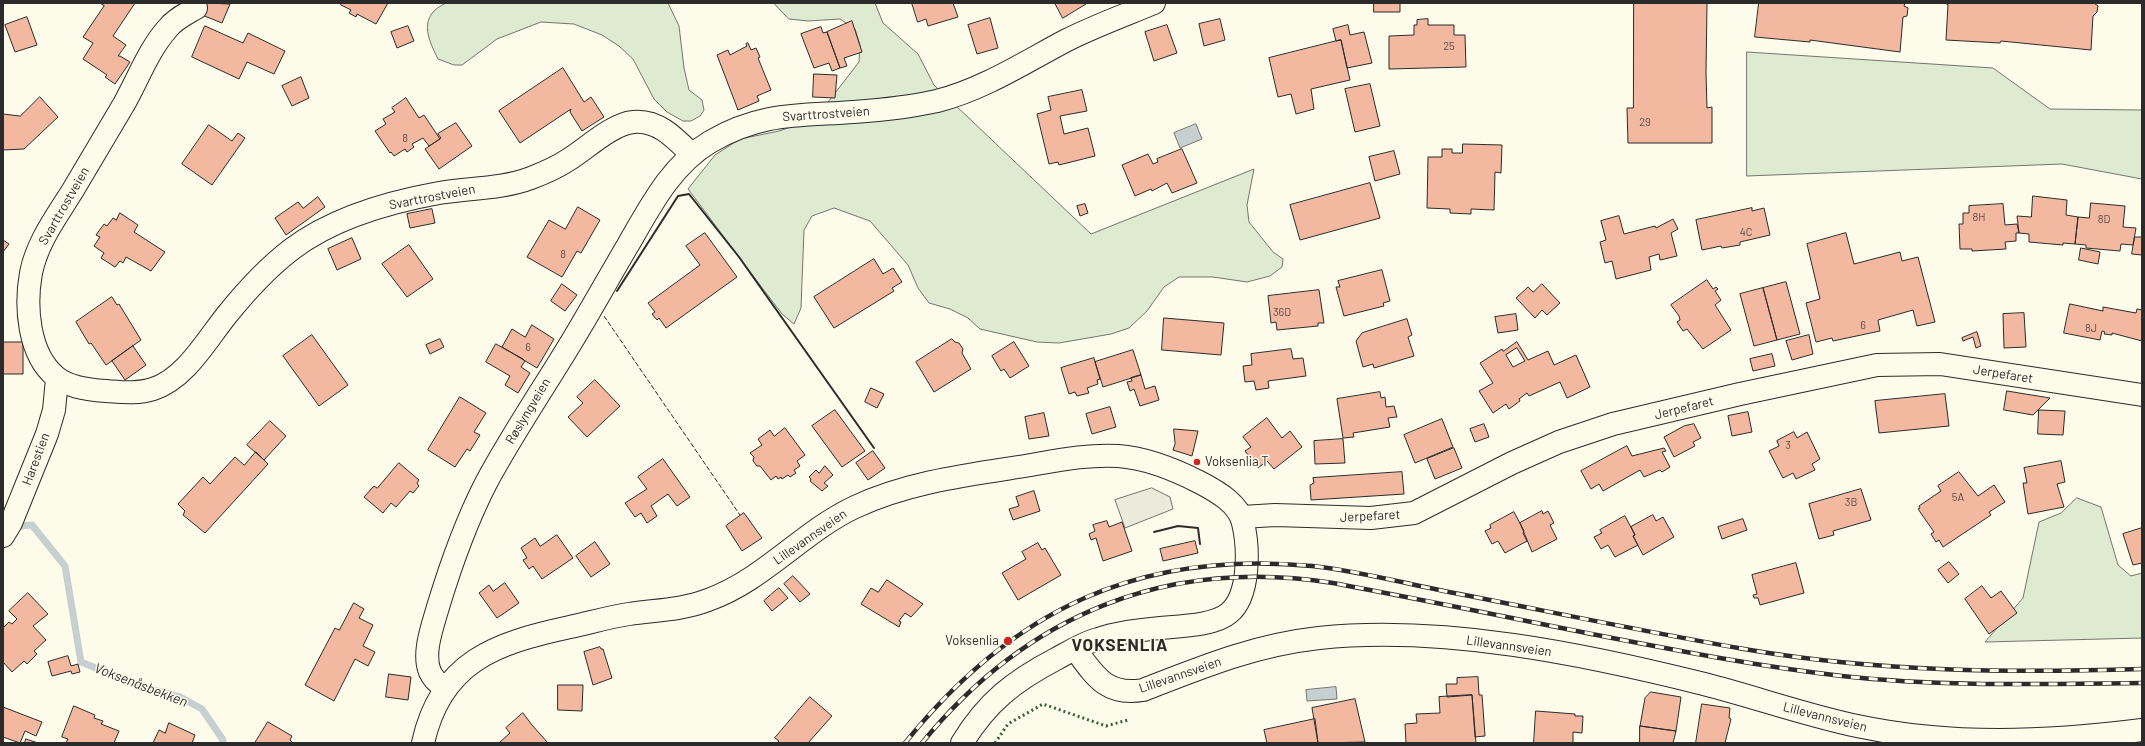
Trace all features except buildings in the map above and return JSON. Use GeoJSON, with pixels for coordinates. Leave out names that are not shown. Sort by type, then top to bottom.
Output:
{"type":"FeatureCollection","features":[{"type":"Feature","properties":{"kind":"street","name":"Svarttrostveien"},"geometry":{"type":"LineString","coordinates":[[196,8],[178,18],[160,38],[100,145],[52,224],[36,255],[31,273],[28,298],[30,321],[40,355],[48,369],[57,379],[72,385],[98,390],[124,392],[154,389],[171,379],[182,369],[248,290],[272,266],[315,234],[362,214],[401,201],[440,193],[524,180],[564,162],[623,124],[635,122],[647,123],[663,130],[672,136],[692,155],[706,144],[743,126],[768,119],[794,114],[854,112],[899,108],[956,95],[995,78],[1068,40],[1154,3]]}},
{"type":"Feature","properties":{"kind":"street","name":"Røslyngveien"},"geometry":{"type":"LineString","coordinates":[[445,688],[430,674],[428,665],[429,646],[433,625],[451,567],[474,509],[501,456],[579,329],[650,206],[666,183],[692,155]]}},
{"type":"Feature","properties":{"kind":"street","name":"Jerpefaret"},"geometry":{"type":"LineString","coordinates":[[1242,517],[1275,515],[1370,518],[1414,513],[1512,463],[1559,442],[1613,424],[1740,394],[1877,365],[1940,364],[2142,395]]}},
{"type":"Feature","properties":{"kind":"street","name":"Harestien"},"geometry":{"type":"LineString","coordinates":[[3,536],[11,523],[47,434],[54,410],[57,379]]}},
{"type":"Feature","properties":{"kind":"street","name":"Lillevannsveien"},"geometry":{"type":"LineString","coordinates":[[423,743],[427,725],[436,703],[445,688],[464,668],[499,646],[518,639],[627,614],[668,610],[707,601],[742,584],[846,512],[878,497],[913,486],[962,475],[1057,460],[1119,456],[1154,464],[1194,480],[1222,496],[1232,504],[1242,517]]}},
{"type":"Feature","properties":{"kind":"street"},"geometry":{"type":"LineString","coordinates":[[962,743],[976,721],[995,700],[1026,675],[1075,649],[1104,637],[1129,632],[1204,623],[1215,620],[1229,613],[1239,601],[1244,585],[1245,536],[1242,517]]}},
{"type":"Feature","properties":{"kind":"street","name":"Lillevannsveien"},"geometry":{"type":"LineString","coordinates":[[1075,649],[1094,675],[1102,682],[1120,691],[1131,692],[1143,690],[1240,653],[1282,643],[1369,634],[1461,639],[1544,650],[1639,669],[1704,684],[1857,726],[1929,738],[1988,741],[2043,740],[2142,730]]}},
{"type":"Feature","properties":{"kind":"green space"},"geometry":{"type":"Polygon","coordinates":[[[446,3],[668,3],[679,26],[684,68],[689,90],[702,100],[704,110],[700,116],[691,121],[683,121],[667,112],[654,99],[633,59],[619,46],[602,35],[574,24],[541,22],[497,39],[462,65],[454,65],[438,59],[428,35],[428,21],[431,14],[437,8],[446,3]]]}},
{"type":"Feature","properties":{"kind":"green space"},"geometry":{"type":"Polygon","coordinates":[[[774,3],[875,3],[883,23],[918,54],[934,85],[1091,234],[1254,169],[1247,205],[1249,222],[1273,252],[1283,259],[1282,267],[1270,276],[1247,282],[1213,277],[1179,277],[1164,287],[1147,311],[1129,328],[1111,334],[1059,343],[1037,342],[980,329],[968,318],[950,309],[929,303],[918,288],[908,265],[870,221],[834,208],[812,216],[804,230],[801,308],[794,324],[782,314],[688,189],[715,155],[740,139],[779,131],[808,121],[822,110],[859,62],[860,45],[855,29],[840,19],[808,21],[789,19],[774,3]]]}},
{"type":"Feature","properties":{"kind":"green space"},"geometry":{"type":"Polygon","coordinates":[[[1747,52],[1993,68],[2050,109],[2142,110],[2142,179],[2062,164],[1747,176],[1747,52]]]}},
{"type":"Feature","properties":{"kind":"green space"},"geometry":{"type":"Polygon","coordinates":[[[2077,498],[2101,507],[2118,565],[2131,576],[2142,573],[2142,638],[1985,642],[2023,598],[2039,522],[2061,513],[2077,498]]]}},
{"type":"Feature","properties":{"kind":"shaded area"},"geometry":{"type":"Polygon","coordinates":[[[1196,124],[1202,139],[1180,148],[1174,133],[1196,124]]]}},
{"type":"Feature","properties":{"kind":"shaded area"},"geometry":{"type":"Polygon","coordinates":[[[1152,488],[1170,497],[1173,509],[1125,528],[1115,500],[1152,488]]]}},
{"type":"Feature","properties":{"kind":"shaded area"},"geometry":{"type":"Polygon","coordinates":[[[1336,687],[1337,699],[1307,701],[1306,690],[1336,687]]]}},
{"type":"Feature","properties":{"kind":"waterway","name":"Voksenåsbekken"},"geometry":{"type":"LineString","coordinates":[[21,526],[32,525],[65,566],[81,662],[143,687],[180,697],[202,709],[223,740],[222,743]]}},
{"type":"Feature","properties":{"kind":"railway"},"geometry":{"type":"LineString","coordinates":[[905,743],[946,696],[990,657],[1036,624],[1084,598],[1136,580],[1191,568],[1249,564],[1312,566],[1347,571],[1676,637],[1750,650],[1848,663],[1897,667],[1995,671],[2142,669]]}},
{"type":"Feature","properties":{"kind":"railway"},"geometry":{"type":"LineString","coordinates":[[922,743],[963,698],[1007,660],[1054,629],[1105,605],[1158,588],[1214,579],[1272,577],[1333,583],[1695,654],[1753,664],[1842,676],[1880,680],[1954,683],[2142,683]]}},
{"type":"Feature","properties":{"kind":"hedge"},"geometry":{"type":"LineString","coordinates":[[995,743],[1008,724],[1043,704],[1106,726],[1128,720]]}},
{"type":"Feature","properties":{"kind":"fence"},"geometry":{"type":"LineString","coordinates":[[604,316],[740,515]]}},
{"type":"Feature","properties":{"kind":"wall"},"geometry":{"type":"LineString","coordinates":[[617,291],[678,196],[689,194],[739,257],[874,448]]}},
{"type":"Feature","properties":{"kind":"wall"},"geometry":{"type":"LineString","coordinates":[[1154,532],[1178,526],[1198,528],[1200,544]]}},
{"type":"Feature","properties":{"kind":"place","name":"Voksenlia T"},"geometry":{"type":"Point","coordinates":[1197,462]}},
{"type":"Feature","properties":{"kind":"place","name":"Voksenlia"},"geometry":{"type":"Point","coordinates":[1008,641]}},
{"type":"Feature","properties":{"kind":"district","name":"VOKSENLIA"},"geometry":{"type":"Point","coordinates":[1120,645]}}]}
